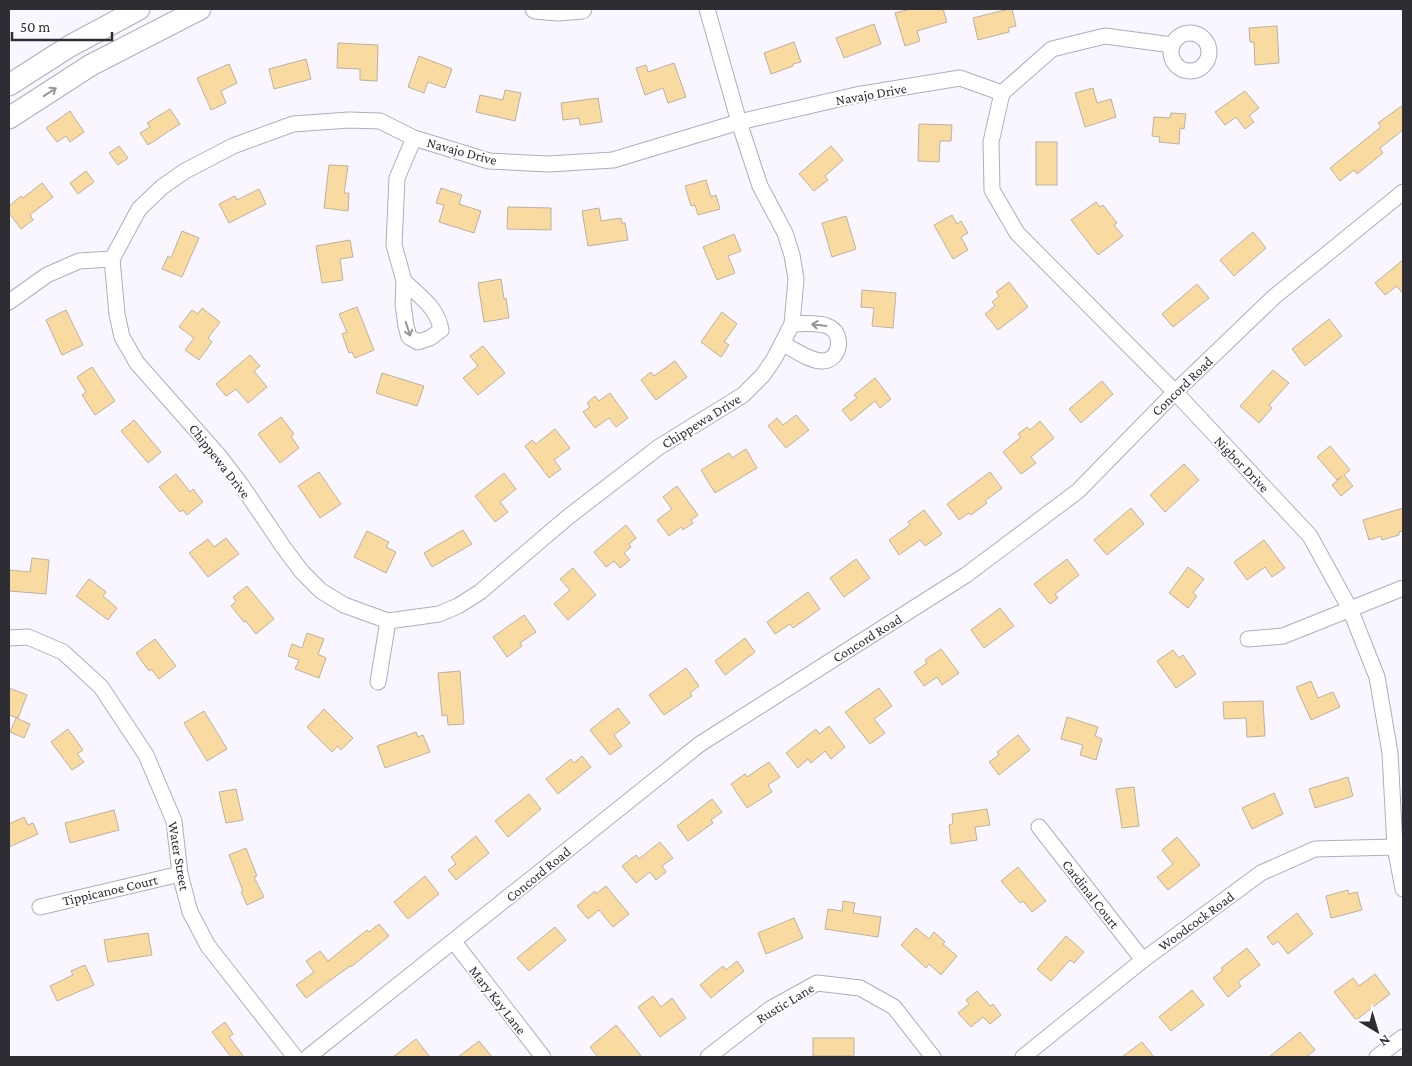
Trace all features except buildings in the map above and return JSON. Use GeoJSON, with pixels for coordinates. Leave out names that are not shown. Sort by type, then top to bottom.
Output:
{"type":"FeatureCollection","features":[{"type":"Feature","properties":{"kind":"main road"},"geometry":{"type":"LineString","coordinates":[[9,118],[91,65],[200,9]]}},
{"type":"Feature","properties":{"kind":"main road"},"geometry":{"type":"LineString","coordinates":[[9,85],[70,46],[138,10],[147,36]]}},
{"type":"Feature","properties":{"kind":"street"},"geometry":{"type":"LineString","coordinates":[[535,9],[558,11],[582,9]]}},
{"type":"Feature","properties":{"kind":"street","name":"Chippewa Drive"},"geometry":{"type":"LineString","coordinates":[[112,259],[118,322],[122,337],[137,363],[220,457],[302,572],[321,591],[344,606],[388,621],[439,614],[458,606],[480,592],[568,517],[659,448],[743,395],[763,375],[783,344],[792,324],[796,279],[792,254],[785,233],[760,186],[739,122],[707,9]]}},
{"type":"Feature","properties":{"kind":"street"},"geometry":{"type":"LineString","coordinates":[[1002,93],[1052,49],[1105,36],[1172,45]]}},
{"type":"Feature","properties":{"kind":"street","name":"Navajo Drive"},"geometry":{"type":"LineString","coordinates":[[112,259],[139,209],[162,187],[185,171],[234,146],[292,124],[349,120],[380,121],[414,138],[489,161],[550,164],[613,160],[739,122],[856,95],[960,78],[1002,93]]}},
{"type":"Feature","properties":{"kind":"street","name":"Nigbor Drive"},"geometry":{"type":"LineString","coordinates":[[1002,93],[991,142],[992,190],[1017,233],[1175,392],[1310,536],[1350,609],[1377,677],[1390,754],[1395,847],[1403,889]]}},
{"type":"Feature","properties":{"kind":"street"},"geometry":{"type":"LineString","coordinates":[[404,281],[394,245],[397,178],[414,138]]}},
{"type":"Feature","properties":{"kind":"street","name":"Concord Road"},"geometry":{"type":"LineString","coordinates":[[308,1057],[700,744],[966,575],[1078,491],[1175,392],[1274,297],[1403,192]]}},
{"type":"Feature","properties":{"kind":"street"},"geometry":{"type":"LineString","coordinates":[[9,302],[47,275],[79,261],[112,259]]}},
{"type":"Feature","properties":{"kind":"street"},"geometry":{"type":"LineString","coordinates":[[783,344],[815,360],[824,362],[833,358],[838,349],[838,336],[834,330],[826,326],[792,324]]}},
{"type":"Feature","properties":{"kind":"street"},"geometry":{"type":"LineString","coordinates":[[1248,639],[1283,636],[1403,588]]}},
{"type":"Feature","properties":{"kind":"street"},"geometry":{"type":"LineString","coordinates":[[378,682],[388,621]]}},
{"type":"Feature","properties":{"kind":"street","name":"Water Street"},"geometry":{"type":"LineString","coordinates":[[9,638],[28,637],[63,652],[101,687],[146,756],[174,821],[180,874],[190,912],[208,946],[295,1057]]}},
{"type":"Feature","properties":{"kind":"street","name":"Cardinal Court"},"geometry":{"type":"LineString","coordinates":[[1039,827],[1143,960]]}},
{"type":"Feature","properties":{"kind":"street","name":"Woodcock Road"},"geometry":{"type":"LineString","coordinates":[[1023,1057],[1143,960],[1261,873],[1315,848],[1395,847]]}},
{"type":"Feature","properties":{"kind":"street","name":"Tippicanoe Court"},"geometry":{"type":"LineString","coordinates":[[40,907],[180,874]]}},
{"type":"Feature","properties":{"kind":"street","name":"Mary Kay Lane"},"geometry":{"type":"LineString","coordinates":[[454,942],[543,1057]]}},
{"type":"Feature","properties":{"kind":"street","name":"Rustic Lane"},"geometry":{"type":"LineString","coordinates":[[708,1057],[770,1009],[817,983],[860,988],[894,1007],[933,1057]]}},
{"type":"Feature","properties":{"kind":"street"},"geometry":{"type":"LineString","coordinates":[[1377,1057],[1403,1037]]}}]}
